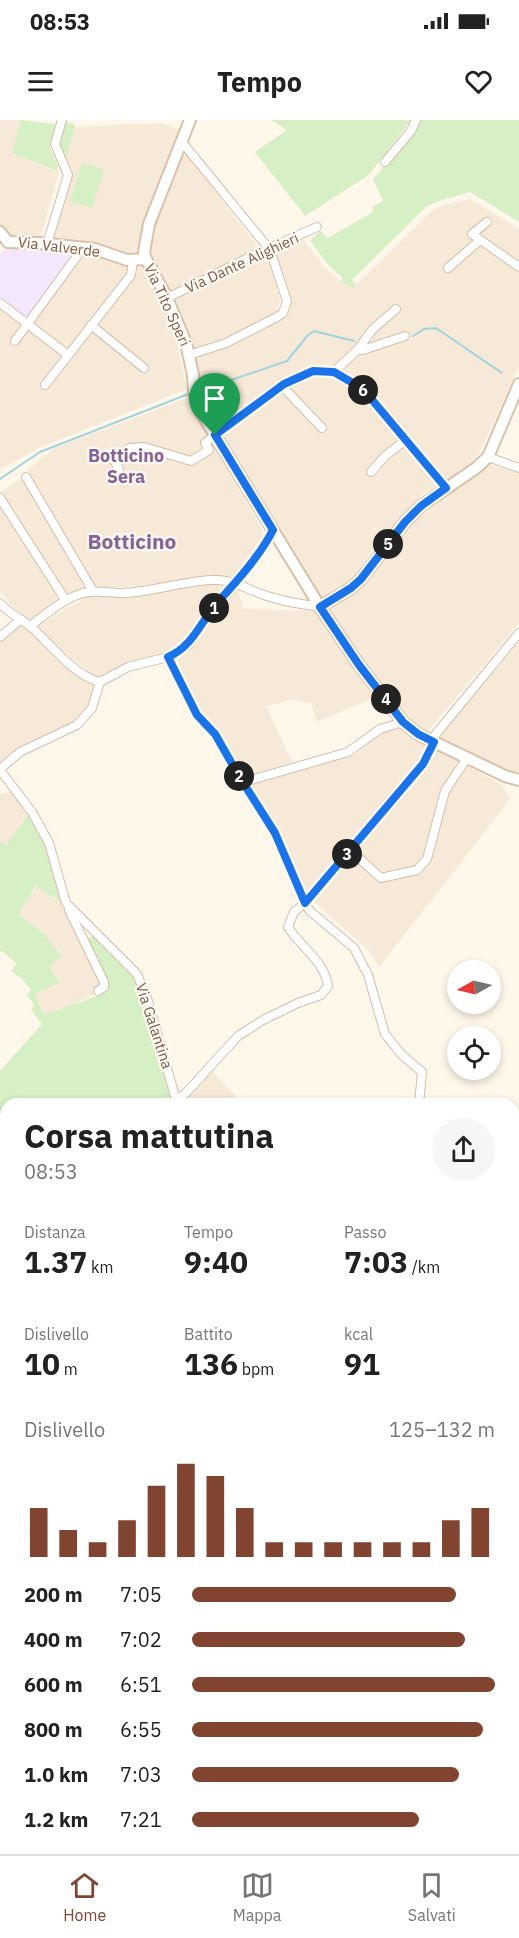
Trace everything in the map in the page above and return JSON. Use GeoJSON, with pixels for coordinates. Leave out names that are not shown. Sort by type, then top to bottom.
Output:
{"type":"FeatureCollection","features":[{"type":"Feature","properties":{"kind":"street"},"geometry":{"type":"LineString","coordinates":[[47,244],[68,175],[55,144],[62,120]]}},
{"type":"Feature","properties":{"kind":"street","name":"Via Tito Speri"},"geometry":{"type":"LineString","coordinates":[[190,120],[149,224],[145,256],[167,298],[189,355],[196,400],[320,607],[359,665],[403,722],[432,741],[505,776],[519,780]]}},
{"type":"Feature","properties":{"kind":"street"},"geometry":{"type":"LineString","coordinates":[[385,162],[411,131],[416,120]]}},
{"type":"Feature","properties":{"kind":"street"},"geometry":{"type":"LineString","coordinates":[[182,142],[270,250],[286,294],[286,307],[283,313],[226,343],[189,355]]}},
{"type":"Feature","properties":{"kind":"street"},"geometry":{"type":"LineString","coordinates":[[487,222],[472,234],[519,267]]}},
{"type":"Feature","properties":{"kind":"street","name":"Via Dante Alighieri"},"geometry":{"type":"LineString","coordinates":[[167,298],[317,227]]}},
{"type":"Feature","properties":{"kind":"street","name":"Via Valverde"},"geometry":{"type":"LineString","coordinates":[[0,232],[4,244],[47,244],[83,248],[127,259],[145,256]]}},
{"type":"Feature","properties":{"kind":"street"},"geometry":{"type":"LineString","coordinates":[[448,268],[480,240]]}},
{"type":"Feature","properties":{"kind":"street"},"geometry":{"type":"LineString","coordinates":[[15,341],[83,248]]}},
{"type":"Feature","properties":{"kind":"street"},"geometry":{"type":"LineString","coordinates":[[45,385],[130,275],[127,259]]}},
{"type":"Feature","properties":{"kind":"street"},"geometry":{"type":"LineString","coordinates":[[0,303],[68,355]]}},
{"type":"Feature","properties":{"kind":"street"},"geometry":{"type":"LineString","coordinates":[[334,372],[358,349],[373,329],[396,309]]}},
{"type":"Feature","properties":{"kind":"street"},"geometry":{"type":"LineString","coordinates":[[91,325],[144,368]]}},
{"type":"Feature","properties":{"kind":"street"},"geometry":{"type":"LineString","coordinates":[[358,349],[363,350],[405,336]]}},
{"type":"Feature","properties":{"kind":"street"},"geometry":{"type":"LineString","coordinates":[[119,469],[113,458],[130,448],[144,447],[191,461],[209,450],[206,443],[215,435],[282,386],[313,371],[334,372],[363,389],[446,488]]}},
{"type":"Feature","properties":{"kind":"street"},"geometry":{"type":"LineString","coordinates":[[30,626],[81,593],[131,592],[208,580],[226,581],[263,595],[296,604],[320,607],[361,579],[405,522],[421,506],[488,457],[519,384]]}},
{"type":"Feature","properties":{"kind":"street"},"geometry":{"type":"LineString","coordinates":[[282,386],[322,428]]}},
{"type":"Feature","properties":{"kind":"street"},"geometry":{"type":"LineString","coordinates":[[371,472],[385,456],[406,440]]}},
{"type":"Feature","properties":{"kind":"street"},"geometry":{"type":"LineString","coordinates":[[488,457],[519,468]]}},
{"type":"Feature","properties":{"kind":"street"},"geometry":{"type":"LineString","coordinates":[[26,477],[93,591]]}},
{"type":"Feature","properties":{"kind":"street"},"geometry":{"type":"LineString","coordinates":[[0,498],[66,601]]}},
{"type":"Feature","properties":{"kind":"street"},"geometry":{"type":"LineString","coordinates":[[0,769],[20,752],[77,725],[92,708],[100,682],[128,667],[168,657],[188,645],[217,604],[266,544],[273,530]]}},
{"type":"Feature","properties":{"kind":"street"},"geometry":{"type":"LineString","coordinates":[[0,603],[30,626],[69,663],[90,678],[100,682]]}},
{"type":"Feature","properties":{"kind":"street"},"geometry":{"type":"LineString","coordinates":[[0,637],[20,620]]}},
{"type":"Feature","properties":{"kind":"street"},"geometry":{"type":"LineString","coordinates":[[180,1098],[238,1036],[263,1020],[321,995],[328,986],[325,974],[311,953],[297,941],[288,927],[294,912],[305,903],[423,764],[432,741],[519,633]]}},
{"type":"Feature","properties":{"kind":"street"},"geometry":{"type":"LineString","coordinates":[[168,657],[197,715],[215,734],[275,833],[310,911],[354,948],[362,962],[385,1035],[401,1054],[422,1072],[420,1098]]}},
{"type":"Feature","properties":{"kind":"street"},"geometry":{"type":"LineString","coordinates":[[244,782],[348,752],[380,729],[403,722]]}},
{"type":"Feature","properties":{"kind":"street"},"geometry":{"type":"LineString","coordinates":[[350,850],[381,878],[417,870],[427,859],[444,791],[467,758]]}},
{"type":"Feature","properties":{"kind":"street","name":"Via Galantina"},"geometry":{"type":"LineString","coordinates":[[0,769],[33,812],[49,843],[66,903],[104,982],[104,987],[98,991]]}},
{"type":"Feature","properties":{"kind":"street","name":"Via Galantina"},"geometry":{"type":"LineString","coordinates":[[66,903],[137,974],[148,1000],[174,1098]]}},
{"type":"Feature","properties":{"kind":"shaded area"},"geometry":{"type":"Polygon","coordinates":[[[0,120],[21,120],[12,153],[59,172],[40,238],[11,236],[0,226],[0,120]]]}},
{"type":"Feature","properties":{"kind":"shaded area"},"geometry":{"type":"Polygon","coordinates":[[[162,123],[180,130],[148,210],[137,254],[126,255],[52,241],[72,170],[66,158],[75,127],[162,123]]]}},
{"type":"Feature","properties":{"kind":"shaded area"},"geometry":{"type":"Polygon","coordinates":[[[183,150],[259,249],[169,293],[148,256],[149,233],[183,150]]]}},
{"type":"Feature","properties":{"kind":"shaded area"},"geometry":{"type":"Polygon","coordinates":[[[470,199],[519,229],[519,367],[480,451],[464,470],[423,493],[368,555],[355,576],[321,599],[204,406],[199,393],[194,357],[225,348],[284,316],[289,310],[290,294],[275,251],[302,237],[322,265],[340,281],[354,287],[438,207],[470,199]]]}},
{"type":"Feature","properties":{"kind":"shaded area"},"geometry":{"type":"Polygon","coordinates":[[[13,247],[140,261],[159,293],[177,342],[187,389],[41,447],[0,469],[0,255],[6,249],[13,247]]]}},
{"type":"Feature","properties":{"kind":"shaded area"},"geometry":{"type":"Polygon","coordinates":[[[13,247],[75,254],[27,319],[0,299],[0,255],[6,249],[13,247]]]}},
{"type":"Feature","properties":{"kind":"shaded area"},"geometry":{"type":"Polygon","coordinates":[[[267,255],[279,294],[280,303],[277,311],[226,337],[193,349],[171,298],[267,255]]]}},
{"type":"Feature","properties":{"kind":"shaded area"},"geometry":{"type":"Polygon","coordinates":[[[187,398],[264,535],[236,576],[203,577],[161,585],[94,588],[27,470],[55,448],[187,398]]]}},
{"type":"Feature","properties":{"kind":"shaded area"},"geometry":{"type":"Polygon","coordinates":[[[490,464],[519,474],[519,623],[427,732],[408,719],[363,665],[326,607],[353,592],[412,523],[490,464]]]}},
{"type":"Feature","properties":{"kind":"shaded area"},"geometry":{"type":"Polygon","coordinates":[[[23,477],[87,587],[66,595],[0,493],[23,477]]]}},
{"type":"Feature","properties":{"kind":"shaded area"},"geometry":{"type":"Polygon","coordinates":[[[0,505],[60,602],[29,621],[9,603],[0,591],[0,505]]]}},
{"type":"Feature","properties":{"kind":"shaded area"},"geometry":{"type":"Polygon","coordinates":[[[213,583],[228,586],[213,601],[197,626],[181,644],[171,651],[127,664],[102,678],[93,676],[37,627],[86,597],[134,597],[213,583]]]}},
{"type":"Feature","properties":{"kind":"shaded area"},"geometry":{"type":"Polygon","coordinates":[[[238,589],[243,609],[315,611],[375,697],[317,722],[311,703],[292,700],[266,706],[292,762],[247,777],[217,731],[198,712],[172,659],[197,640],[219,607],[238,589]]]}},
{"type":"Feature","properties":{"kind":"shaded area"},"geometry":{"type":"Polygon","coordinates":[[[20,622],[66,667],[96,686],[94,700],[76,723],[0,766],[0,639],[20,622]]]}},
{"type":"Feature","properties":{"kind":"shaded area"},"geometry":{"type":"Polygon","coordinates":[[[519,642],[519,772],[509,771],[437,739],[519,642]]]}},
{"type":"Feature","properties":{"kind":"shaded area"},"geometry":{"type":"Polygon","coordinates":[[[401,725],[429,745],[420,763],[306,893],[285,846],[249,784],[356,754],[386,729],[401,725]]]}},
{"type":"Feature","properties":{"kind":"shaded area"},"geometry":{"type":"Polygon","coordinates":[[[436,749],[500,784],[511,798],[379,967],[368,950],[315,902],[427,765],[436,749]]]}},
{"type":"Feature","properties":{"kind":"shaded area"},"geometry":{"type":"Polygon","coordinates":[[[13,791],[30,812],[6,845],[0,842],[0,794],[13,791]]]}},
{"type":"Feature","properties":{"kind":"shaded area"},"geometry":{"type":"Polygon","coordinates":[[[37,886],[52,897],[61,899],[102,983],[98,993],[45,1016],[35,994],[60,981],[17,914],[37,886]]]}},
{"type":"Feature","properties":{"kind":"shaded area"},"geometry":{"type":"Polygon","coordinates":[[[211,1070],[237,1098],[181,1098],[211,1070]]]}},
{"type":"Feature","properties":{"kind":"green space"},"geometry":{"type":"Polygon","coordinates":[[[21,120],[55,124],[50,148],[58,166],[57,171],[12,153],[21,120]]]}},
{"type":"Feature","properties":{"kind":"green space"},"geometry":{"type":"Polygon","coordinates":[[[271,120],[411,120],[369,175],[305,216],[255,152],[287,130],[271,120]]]}},
{"type":"Feature","properties":{"kind":"green space"},"geometry":{"type":"Polygon","coordinates":[[[419,120],[519,120],[519,222],[470,192],[436,202],[426,207],[352,280],[356,285],[353,288],[340,281],[343,278],[329,266],[310,241],[320,231],[328,238],[373,212],[372,207],[383,201],[373,179],[419,120]]]}},
{"type":"Feature","properties":{"kind":"green space"},"geometry":{"type":"Polygon","coordinates":[[[66,122],[73,123],[75,127],[66,158],[58,146],[66,122]]]}},
{"type":"Feature","properties":{"kind":"green space"},"geometry":{"type":"Polygon","coordinates":[[[82,163],[104,170],[92,208],[70,202],[82,163]]]}},
{"type":"Feature","properties":{"kind":"green space"},"geometry":{"type":"Polygon","coordinates":[[[30,812],[47,845],[61,899],[52,897],[36,886],[18,914],[44,934],[61,956],[50,967],[60,982],[35,994],[44,1015],[107,992],[108,985],[84,939],[96,935],[134,976],[176,1098],[0,1098],[0,1071],[42,1024],[31,1010],[34,1005],[27,995],[31,990],[11,971],[17,964],[0,951],[0,842],[6,845],[30,812]]]}},
{"type":"Feature","properties":{"kind":"waterway"},"geometry":{"type":"LineString","coordinates":[[413,336],[424,329],[436,328],[502,373]]}},
{"type":"Feature","properties":{"kind":"waterway"},"geometry":{"type":"LineString","coordinates":[[196,392],[287,361],[314,331],[354,341]]}},
{"type":"Feature","properties":{"kind":"waterway"},"geometry":{"type":"LineString","coordinates":[[0,479],[40,452],[191,393]]}},
{"type":"Feature","properties":{"kind":"district","name":"Botticino Sera"},"geometry":{"type":"Point","coordinates":[126,466]}},
{"type":"Feature","properties":{"kind":"district","name":"Botticino"},"geometry":{"type":"Point","coordinates":[132,542]}},
{"type":"Feature","properties":{"kind":"route"},"geometry":{"type":"LineString","coordinates":[[313,371],[334,372],[363,389],[446,488],[421,506],[405,522],[361,579],[320,607],[359,665],[403,722],[418,734],[434,742],[423,764],[305,903],[275,833],[215,734],[197,715],[168,657],[188,645],[217,604],[266,544],[273,530],[215,435],[284,384],[313,371]]}}]}
